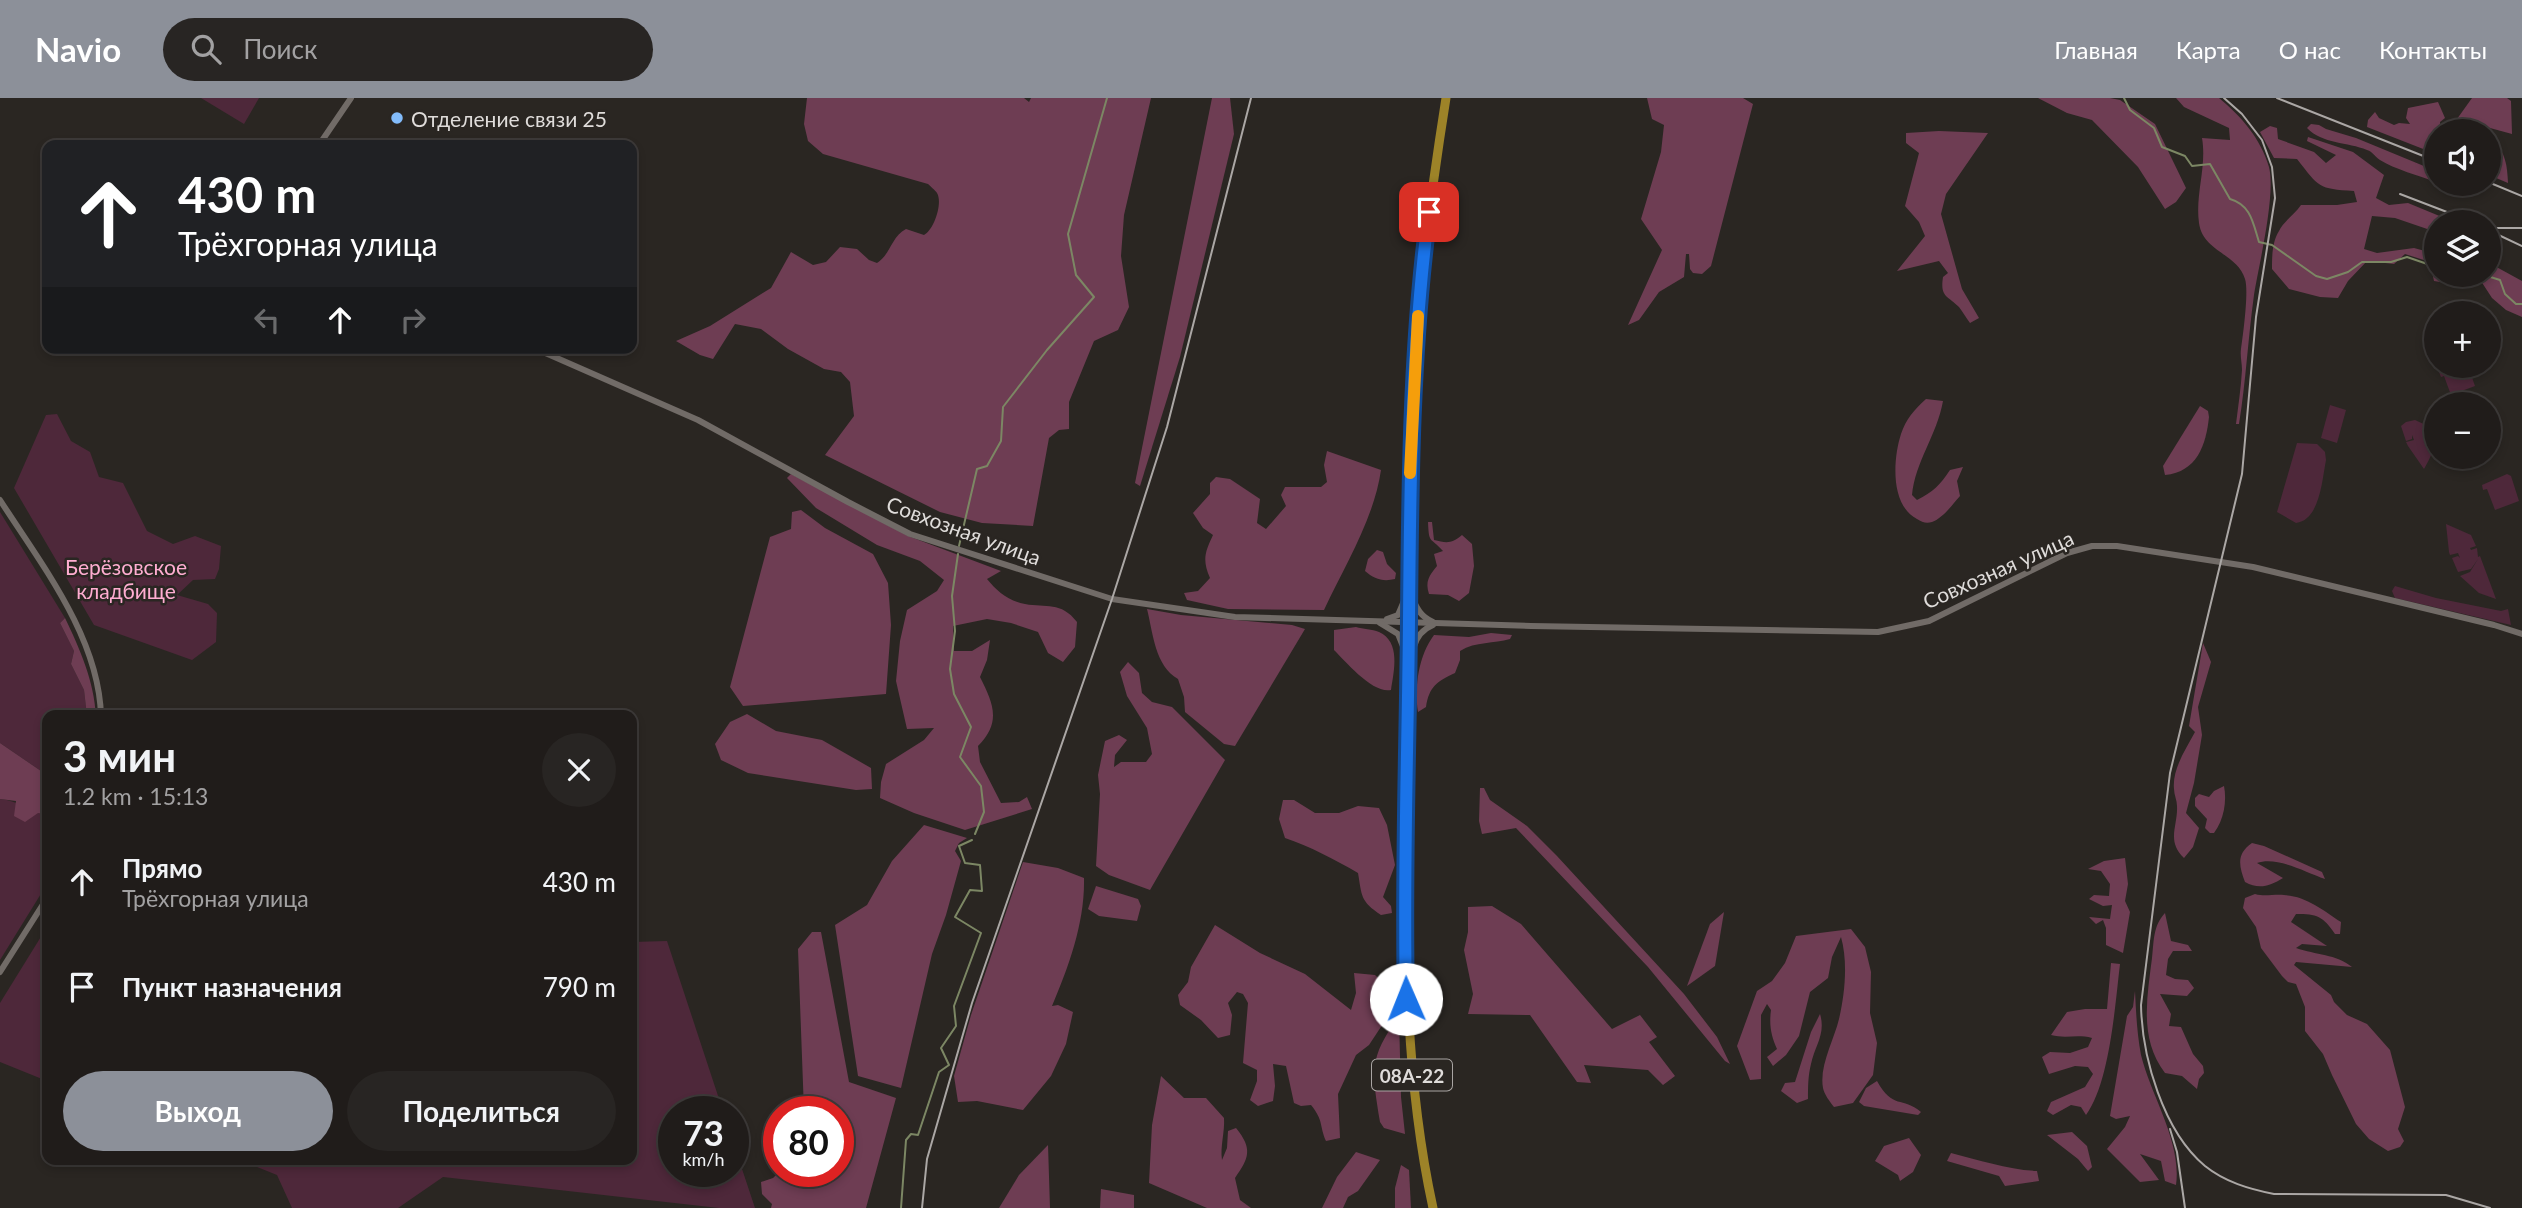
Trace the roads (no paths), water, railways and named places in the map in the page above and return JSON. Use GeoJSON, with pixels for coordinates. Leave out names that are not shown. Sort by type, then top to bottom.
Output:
{"type":"FeatureCollection","features":[{"type":"Feature","properties":{"kind":"highway","name":"08А-22"},"geometry":{"type":"LineString","coordinates":[[1433,1208],[1416,1108],[1406,999],[1409,516],[1419,298],[1446,98]]}},
{"type":"Feature","properties":{"kind":"main road"},"geometry":{"type":"LineString","coordinates":[[322,140],[351,98]]}},
{"type":"Feature","properties":{"kind":"main road","name":"Совхозная улица"},"geometry":{"type":"LineString","coordinates":[[548,354],[698,420],[910,534],[1112,599],[1196,612],[1235,617],[1438,624],[1878,632],[1929,621],[2067,553],[2092,546],[2117,546],[2253,567],[2486,622],[2522,634]]}},
{"type":"Feature","properties":{"kind":"main road"},"geometry":{"type":"LineString","coordinates":[[0,500],[70,610],[89,653],[102,710]]}},
{"type":"Feature","properties":{"kind":"main road"},"geometry":{"type":"LineString","coordinates":[[1375,621],[1398,615],[1402,609],[1409,516]]}},
{"type":"Feature","properties":{"kind":"main road"},"geometry":{"type":"LineString","coordinates":[[1409,516],[1412,531],[1414,604],[1422,616],[1438,624]]}},
{"type":"Feature","properties":{"kind":"main road"},"geometry":{"type":"LineString","coordinates":[[1375,621],[1391,628],[1404,646],[1407,719]]}},
{"type":"Feature","properties":{"kind":"main road"},"geometry":{"type":"LineString","coordinates":[[1407,719],[1411,697],[1413,645],[1423,630],[1438,624]]}},
{"type":"Feature","properties":{"kind":"main road"},"geometry":{"type":"LineString","coordinates":[[0,972],[42,906]]}},
{"type":"Feature","properties":{"kind":"waterway"},"geometry":{"type":"LineString","coordinates":[[959,546],[977,469],[987,466],[1001,441],[1003,407],[1047,350],[1094,297],[1076,275],[1068,234],[1107,98]]}},
{"type":"Feature","properties":{"kind":"waterway"},"geometry":{"type":"LineString","coordinates":[[2124,98],[2130,110],[2154,128],[2162,147],[2185,156],[2192,166],[2210,164],[2230,199],[2247,210],[2259,242],[2272,245],[2316,276],[2327,279],[2348,272],[2362,262],[2391,262],[2407,257],[2424,263]]}},
{"type":"Feature","properties":{"kind":"waterway"},"geometry":{"type":"LineString","coordinates":[[2501,283],[2505,294],[2516,304],[2522,304]]}},
{"type":"Feature","properties":{"kind":"waterway"},"geometry":{"type":"LineString","coordinates":[[958,554],[952,596],[955,631],[950,669],[954,694],[971,727],[960,757],[981,786],[984,812],[975,834]]}},
{"type":"Feature","properties":{"kind":"waterway"},"geometry":{"type":"LineString","coordinates":[[901,1208],[906,1140],[911,1134],[918,1135],[939,1072],[949,1065],[941,1048],[956,1026],[954,1006],[981,933],[955,917],[970,890],[982,891],[980,865],[965,863],[959,846],[972,840]]}},
{"type":"Feature","properties":{"kind":"railway"},"geometry":{"type":"LineString","coordinates":[[922,1208],[927,1159],[972,1003],[1112,599],[1167,427],[1251,98]]}},
{"type":"Feature","properties":{"kind":"railway"},"geometry":{"type":"LineString","coordinates":[[2224,98],[2242,114],[2262,140],[2272,167],[2275,198],[2256,317],[2242,474],[2170,773],[2141,1005],[2151,1070],[2167,1113],[2190,1151],[2213,1172],[2238,1184],[2274,1194],[2446,1195],[2490,1208]]}},
{"type":"Feature","properties":{"kind":"railway"},"geometry":{"type":"LineString","coordinates":[[2277,98],[2424,156]]}},
{"type":"Feature","properties":{"kind":"railway"},"geometry":{"type":"LineString","coordinates":[[2501,187],[2522,196]]}},
{"type":"Feature","properties":{"kind":"railway"},"geometry":{"type":"LineString","coordinates":[[2400,194],[2442,210]]}},
{"type":"Feature","properties":{"kind":"railway"},"geometry":{"type":"LineString","coordinates":[[2501,228],[2522,228]]}},
{"type":"Feature","properties":{"kind":"railway"},"geometry":{"type":"LineString","coordinates":[[2501,236],[2522,246]]}},
{"type":"Feature","properties":{"kind":"railway"},"geometry":{"type":"LineString","coordinates":[[2170,1129],[2177,1152],[2185,1208]]}},
{"type":"Feature","properties":{"kind":"place","name":"Отделение связи 25"},"geometry":{"type":"Point","coordinates":[397,118]}},
{"type":"Feature","properties":{"kind":"park label","name":"Берёзовское кладбище"},"geometry":{"type":"Point","coordinates":[126,578]}}]}
